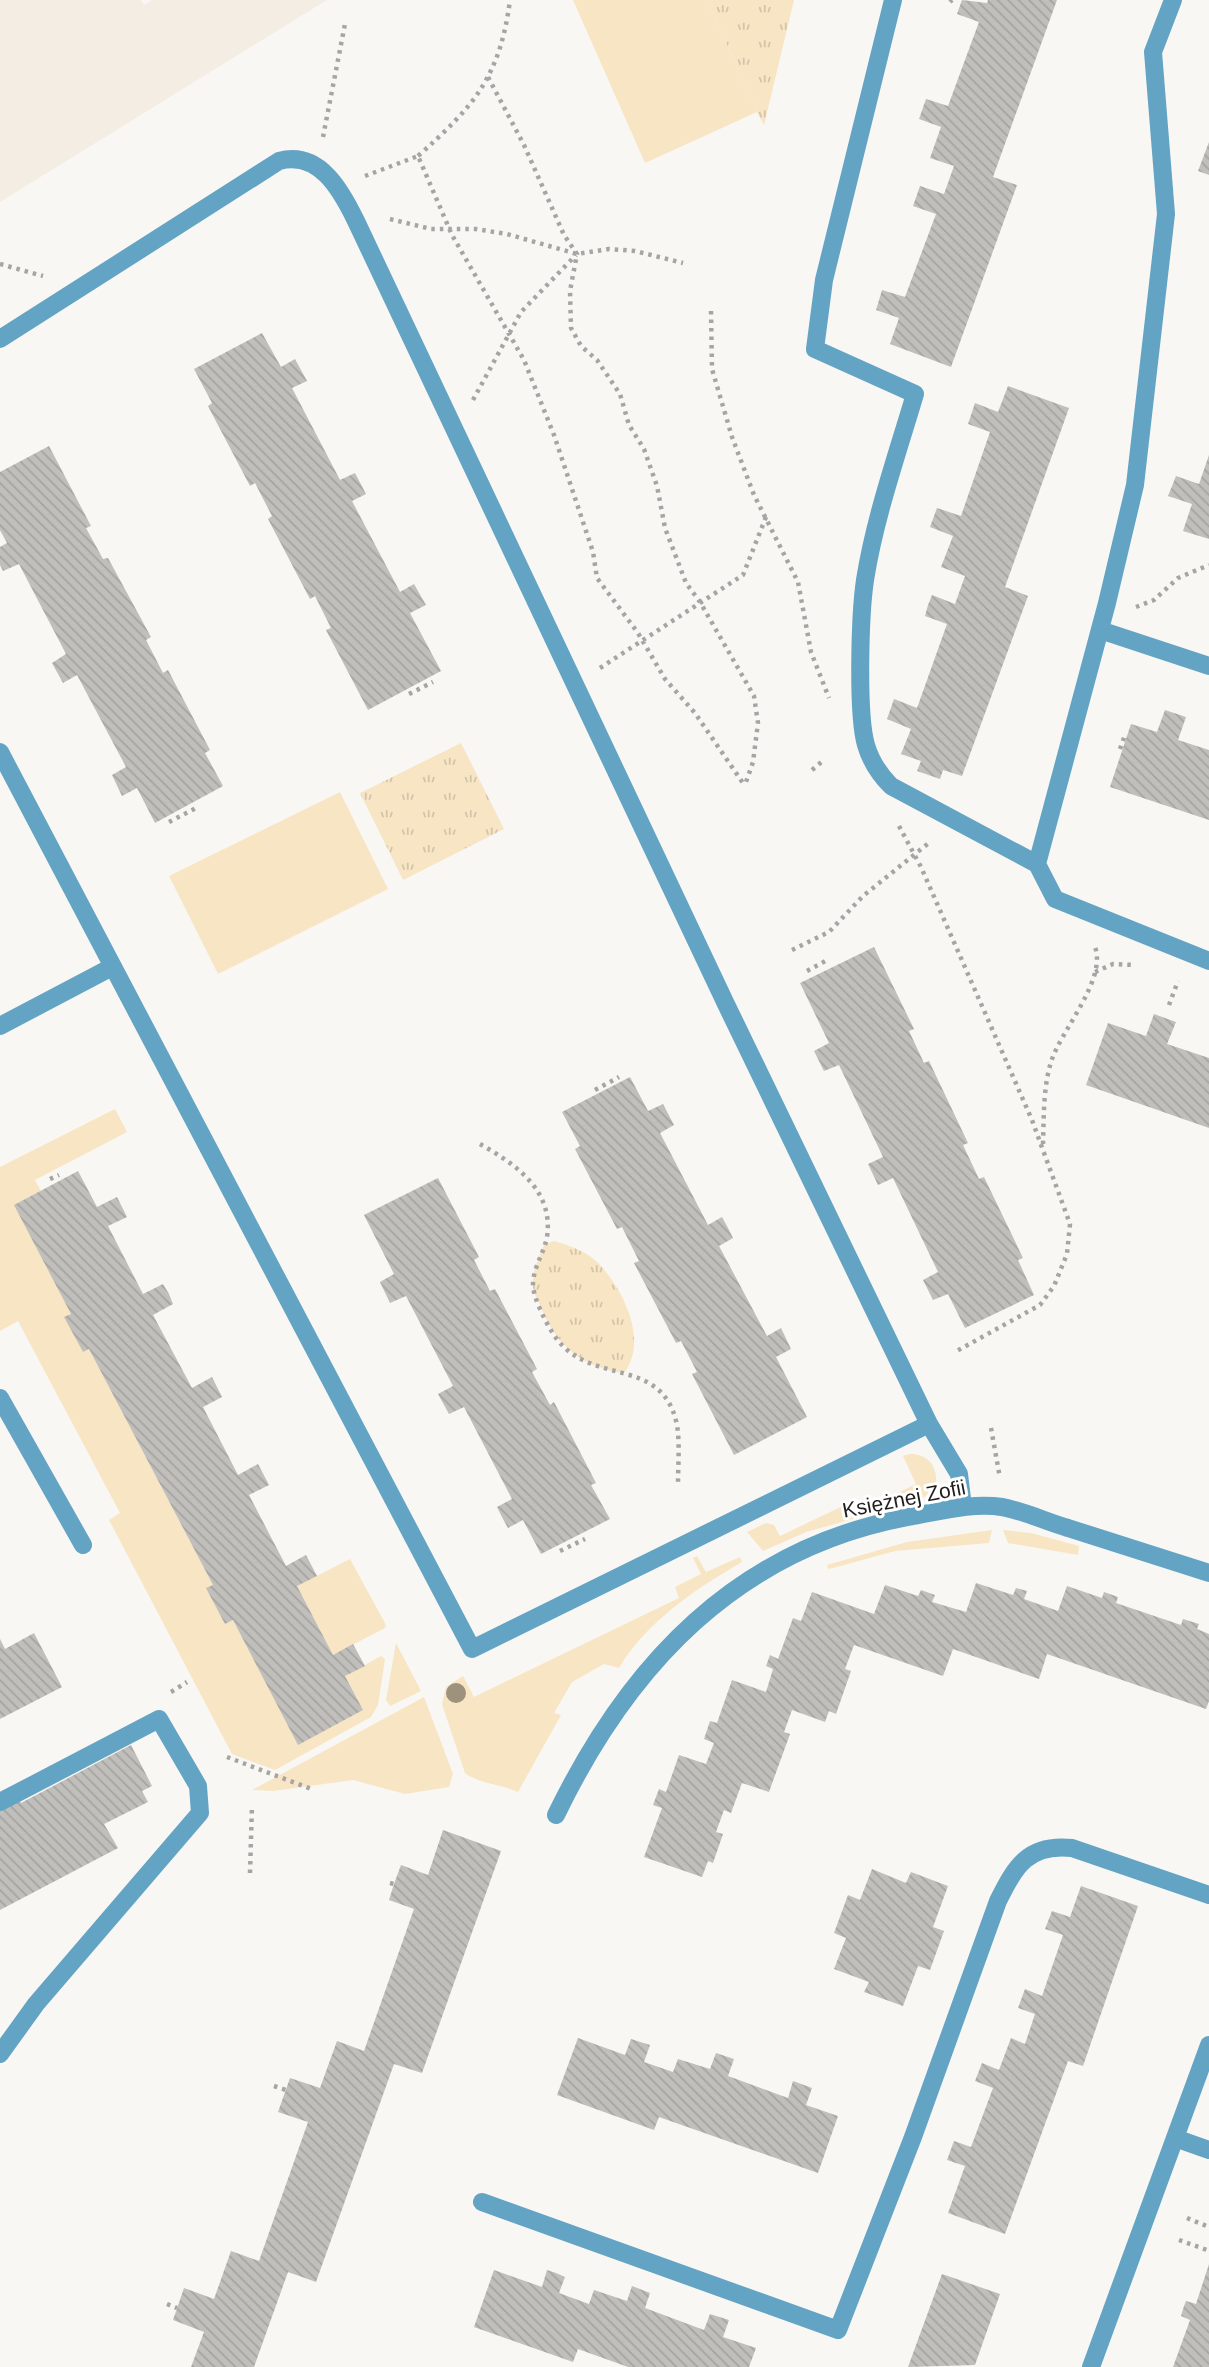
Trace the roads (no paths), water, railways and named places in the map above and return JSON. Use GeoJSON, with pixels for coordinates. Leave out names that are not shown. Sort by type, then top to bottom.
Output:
{"type":"FeatureCollection","features":[{"type":"Feature","properties":{"kind":"street"},"geometry":{"type":"LineString","coordinates":[[894,0],[824,280],[815,349],[915,394],[885,496],[865,581],[861,697],[865,744],[881,775],[904,795],[1037,864],[1055,899],[1209,961]]}},
{"type":"Feature","properties":{"kind":"street"},"geometry":{"type":"LineString","coordinates":[[1037,864],[1100,630],[1135,485],[1167,214],[1153,52],[1173,0]]}},
{"type":"Feature","properties":{"kind":"street"},"geometry":{"type":"LineString","coordinates":[[0,339],[279,161],[300,159],[312,163],[334,183],[356,220],[725,1002],[929,1424],[959,1474],[963,1507]]}},
{"type":"Feature","properties":{"kind":"street"},"geometry":{"type":"LineString","coordinates":[[1100,630],[1209,666]]}},
{"type":"Feature","properties":{"kind":"street"},"geometry":{"type":"LineString","coordinates":[[0,752],[472,1649],[929,1424]]}},
{"type":"Feature","properties":{"kind":"street"},"geometry":{"type":"LineString","coordinates":[[0,1026],[112,967]]}},
{"type":"Feature","properties":{"kind":"street"},"geometry":{"type":"LineString","coordinates":[[0,1398],[83,1545]]}},
{"type":"Feature","properties":{"kind":"street","name":"Księżnej Zofii"},"geometry":{"type":"LineString","coordinates":[[556,1815],[581,1763],[633,1688],[686,1628],[724,1595],[770,1565],[833,1537],[888,1521],[963,1507],[1002,1507],[1209,1573]]}},
{"type":"Feature","properties":{"kind":"street"},"geometry":{"type":"LineString","coordinates":[[0,1802],[159,1719],[198,1786],[200,1813],[36,2004],[0,2054]]}},
{"type":"Feature","properties":{"kind":"street"},"geometry":{"type":"LineString","coordinates":[[482,2202],[838,2330],[913,2137],[998,1901],[1017,1866],[1035,1853],[1061,1846],[1072,1847],[1209,1895]]}},
{"type":"Feature","properties":{"kind":"street"},"geometry":{"type":"LineString","coordinates":[[1091,2367],[1209,2045]]}},
{"type":"Feature","properties":{"kind":"street"},"geometry":{"type":"LineString","coordinates":[[1175,2138],[1209,2150]]}}]}
